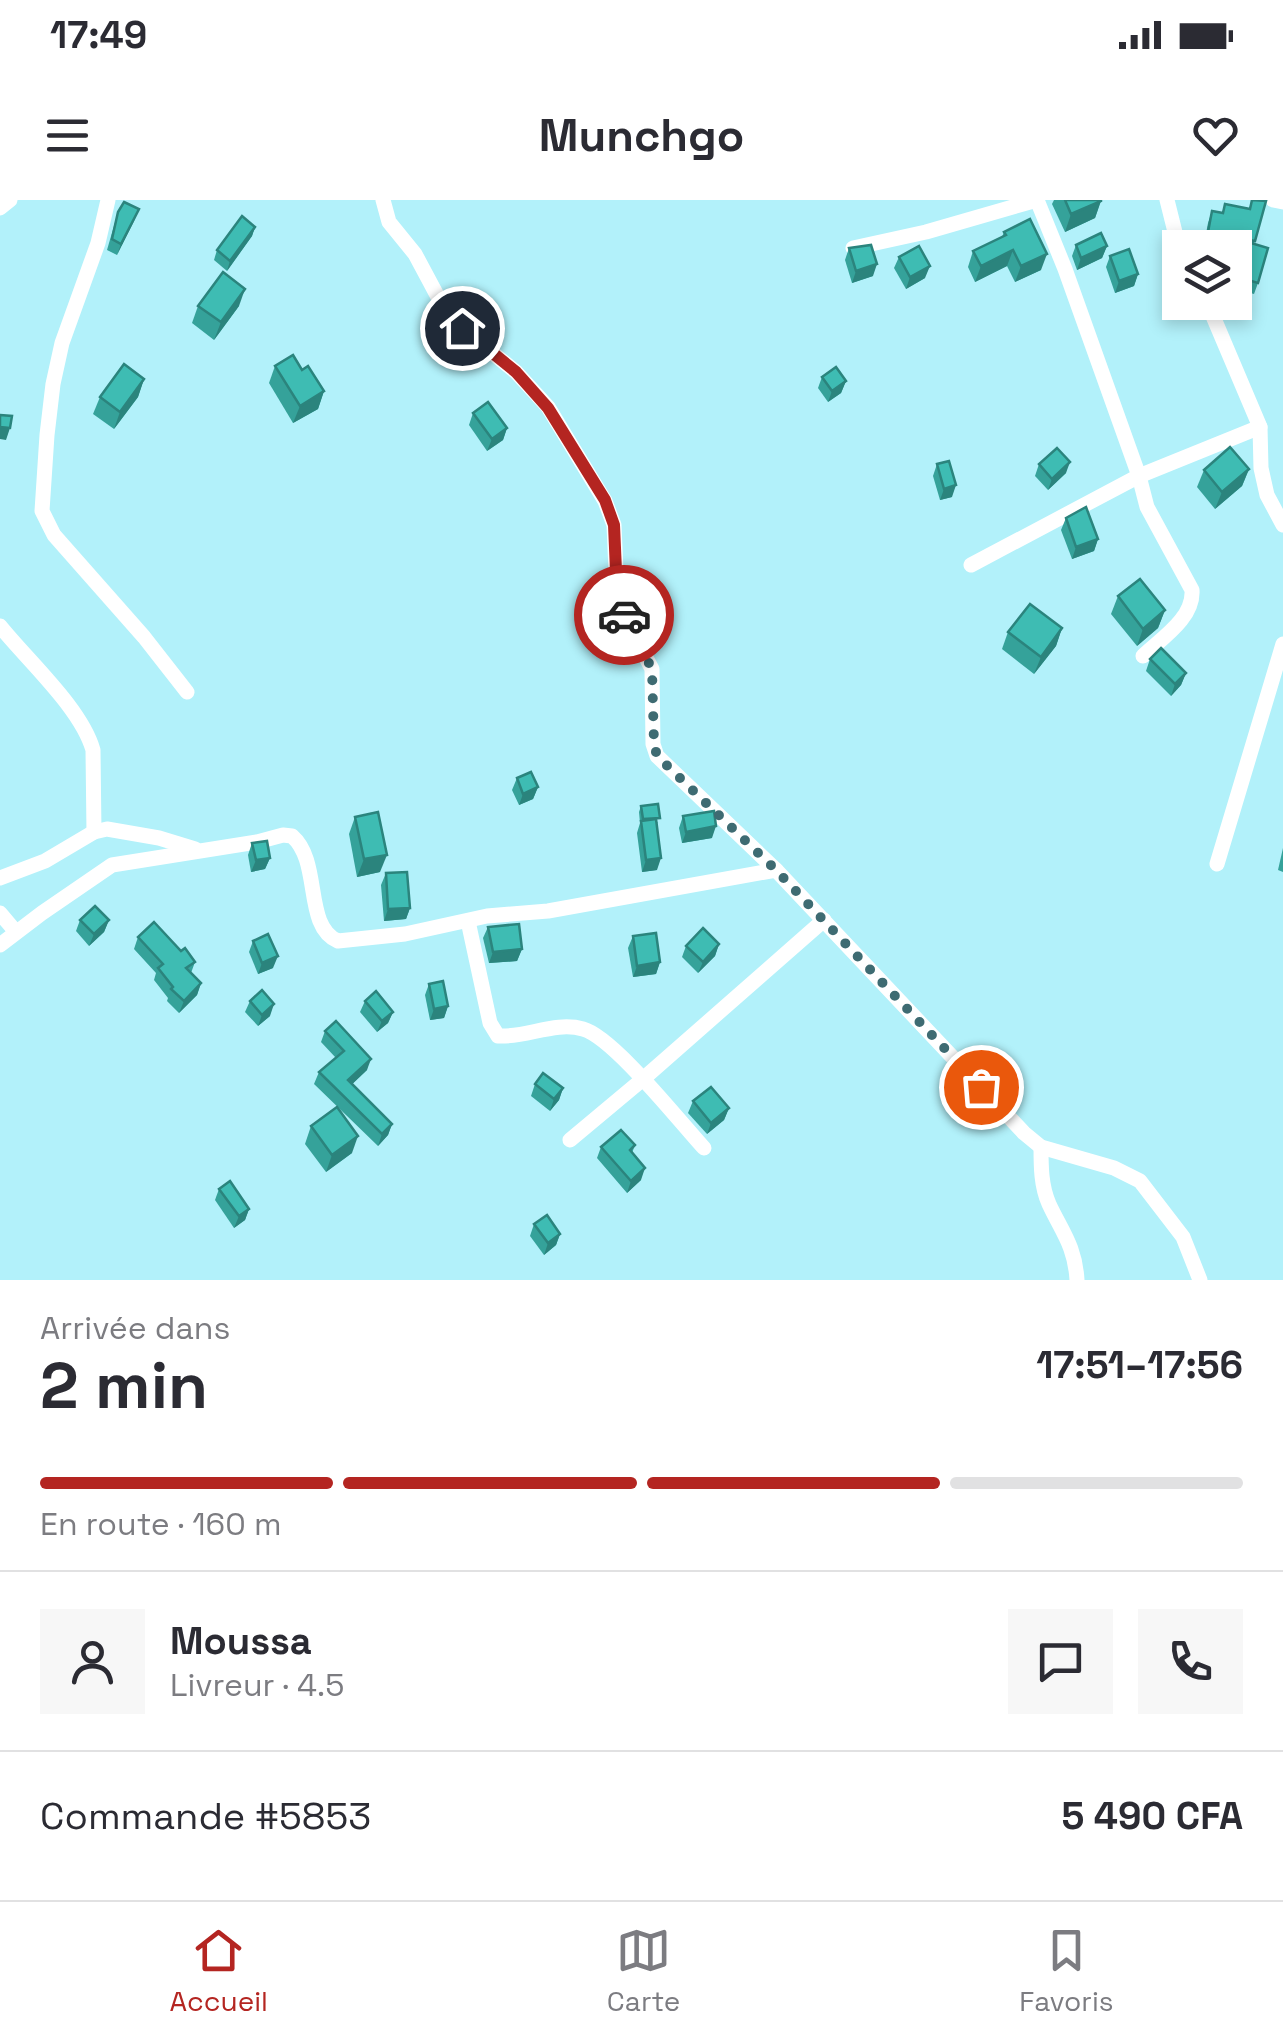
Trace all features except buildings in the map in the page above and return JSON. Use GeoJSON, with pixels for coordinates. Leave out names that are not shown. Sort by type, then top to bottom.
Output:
{"type":"FeatureCollection","features":[{"type":"Feature","properties":{"kind":"street"},"geometry":{"type":"LineString","coordinates":[[0,208],[10,200]]}},
{"type":"Feature","properties":{"kind":"street"},"geometry":{"type":"LineString","coordinates":[[108,200],[98,242],[62,343],[47,435],[42,511],[54,535],[187,692]]}},
{"type":"Feature","properties":{"kind":"street"},"geometry":{"type":"LineString","coordinates":[[383,200],[389,222],[415,254],[446,312],[516,372],[548,408],[605,500],[614,525],[617,594],[652,669],[657,756],[776,870],[1041,1147],[1114,1168],[1140,1181],[1183,1237],[1200,1280]]}},
{"type":"Feature","properties":{"kind":"street"},"geometry":{"type":"LineString","coordinates":[[853,248],[1037,200],[1066,269],[1147,507],[1192,590],[1193,603],[1186,615],[1143,656]]}},
{"type":"Feature","properties":{"kind":"street"},"geometry":{"type":"LineString","coordinates":[[1167,200],[1174,230]]}},
{"type":"Feature","properties":{"kind":"street"},"geometry":{"type":"LineString","coordinates":[[1274,200],[1283,202]]}},
{"type":"Feature","properties":{"kind":"street"},"geometry":{"type":"LineString","coordinates":[[1215,320],[1260,427],[1261,468],[1267,495],[1280,517]]}},
{"type":"Feature","properties":{"kind":"street"},"geometry":{"type":"LineString","coordinates":[[971,565],[1139,476],[1260,427]]}},
{"type":"Feature","properties":{"kind":"street"},"geometry":{"type":"LineString","coordinates":[[0,626],[90,738],[94,832]]}},
{"type":"Feature","properties":{"kind":"street"},"geometry":{"type":"LineString","coordinates":[[1217,864],[1283,644]]}},
{"type":"Feature","properties":{"kind":"street"},"geometry":{"type":"LineString","coordinates":[[0,878],[45,862],[94,832],[107,829],[199,850]]}},
{"type":"Feature","properties":{"kind":"street"},"geometry":{"type":"LineString","coordinates":[[0,945],[112,864],[283,835],[292,836],[306,852],[316,911],[323,929],[338,941],[548,911],[776,870]]}},
{"type":"Feature","properties":{"kind":"street"},"geometry":{"type":"LineString","coordinates":[[0,912],[16,932]]}},
{"type":"Feature","properties":{"kind":"street"},"geometry":{"type":"LineString","coordinates":[[570,1140],[824,920]]}},
{"type":"Feature","properties":{"kind":"street"},"geometry":{"type":"LineString","coordinates":[[468,921],[490,1023],[498,1036],[563,1027],[585,1029],[618,1054],[704,1148]]}},
{"type":"Feature","properties":{"kind":"street"},"geometry":{"type":"LineString","coordinates":[[1041,1147],[1044,1186],[1049,1204],[1070,1242],[1077,1280]]}},
{"type":"Feature","properties":{"kind":"way so far"},"geometry":{"type":"LineString","coordinates":[[624,615],[652,669],[657,756],[776,870],[981,1087]]}},
{"type":"Feature","properties":{"kind":"route"},"geometry":{"type":"LineString","coordinates":[[462,328],[516,372],[548,408],[605,500],[614,525],[617,594],[624,615]]}}]}
